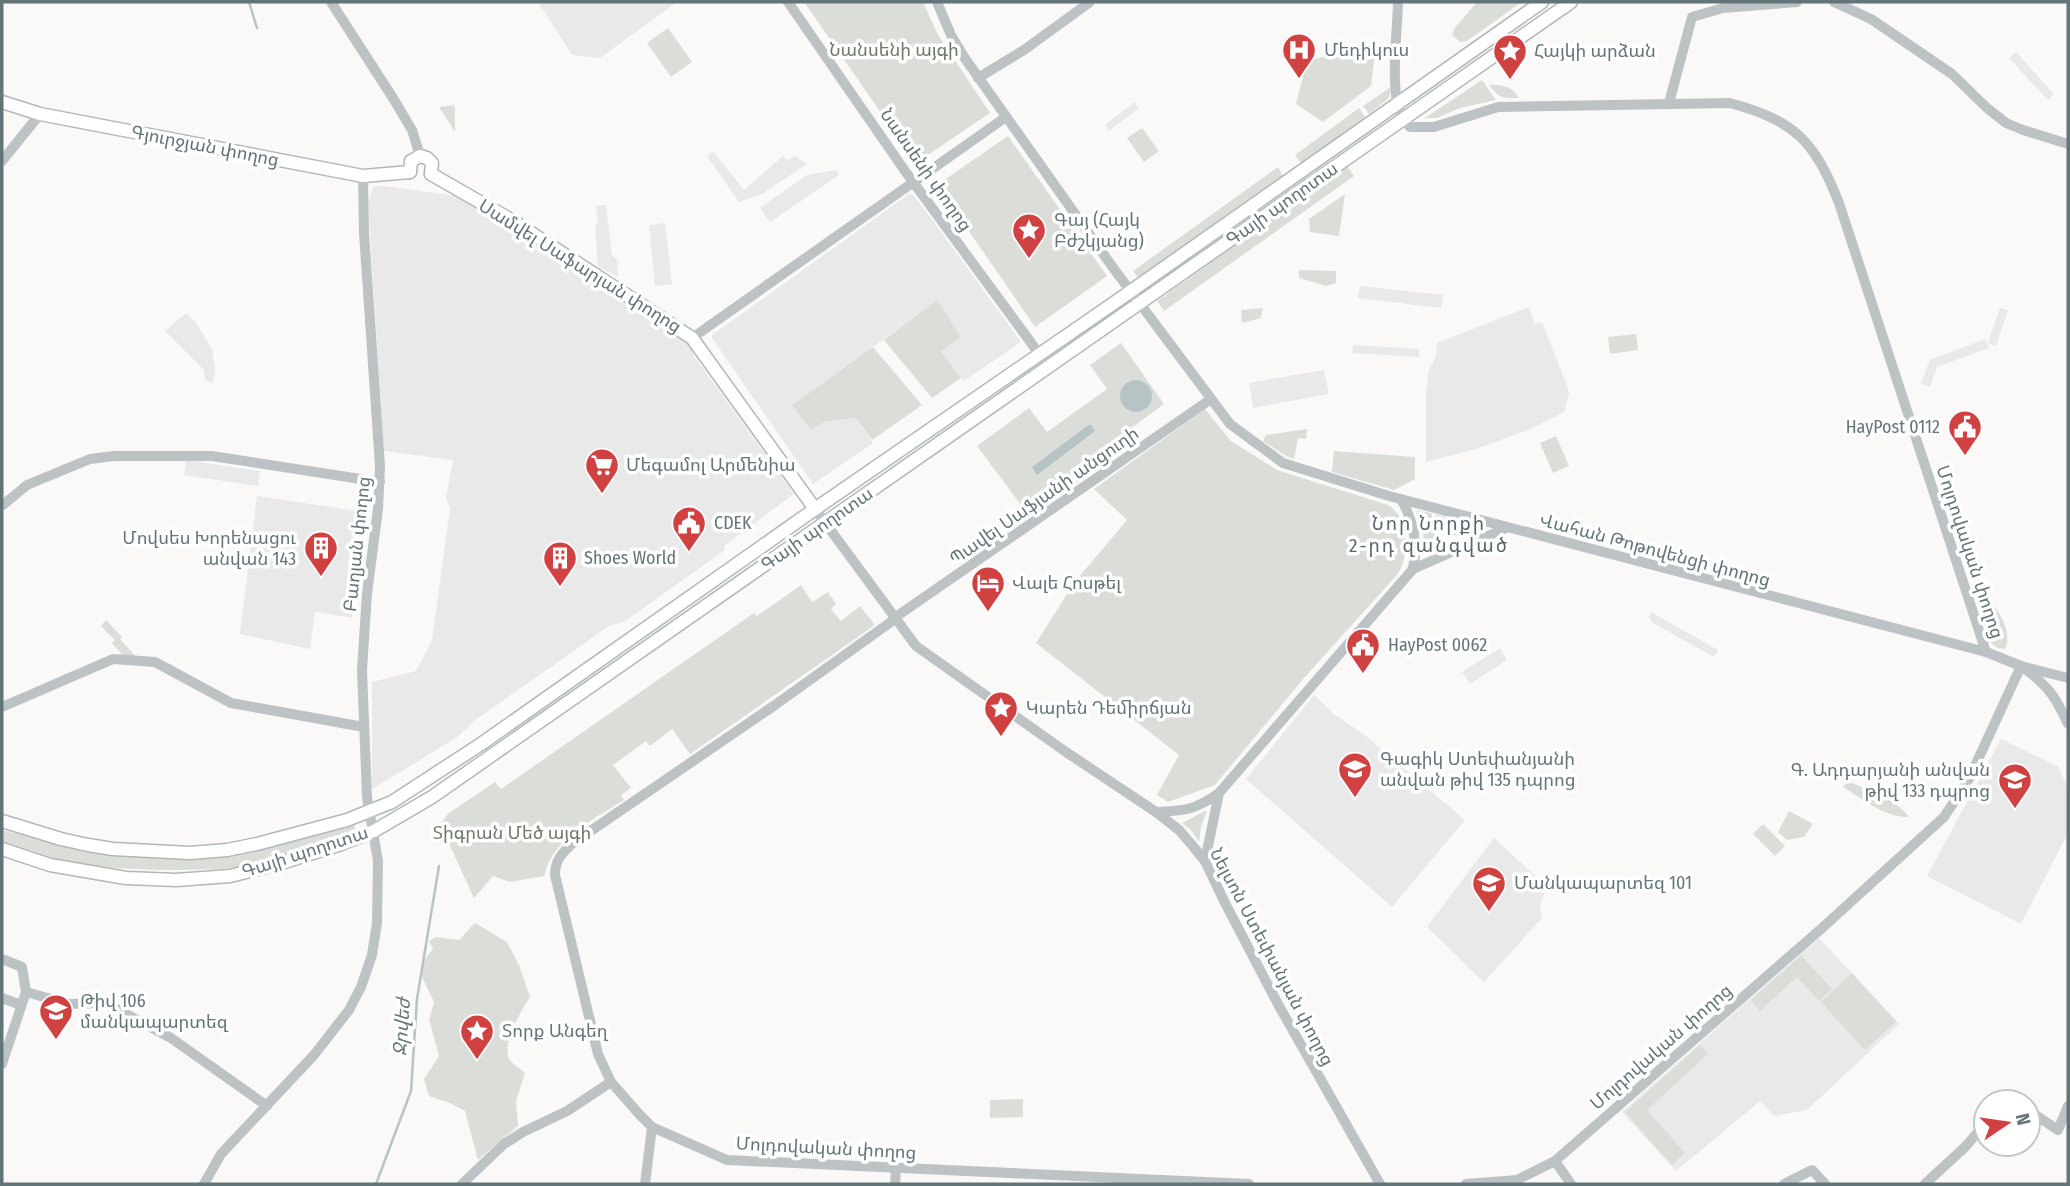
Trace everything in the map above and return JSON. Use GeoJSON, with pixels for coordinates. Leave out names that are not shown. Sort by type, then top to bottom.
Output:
{"type":"FeatureCollection","features":[{"type":"Feature","properties":{"kind":"main road","name":"Գայի պողոտա"},"geometry":{"type":"LineString","coordinates":[[2,821],[89,845],[190,853],[257,844],[347,820],[392,802],[481,744],[1542,2]]}},
{"type":"Feature","properties":{"kind":"main road","name":"Գայի պողոտա"},"geometry":{"type":"LineString","coordinates":[[2,849],[61,867],[127,878],[176,880],[230,876],[278,864],[374,831],[432,797],[1572,2]]}},
{"type":"Feature","properties":{"kind":"main road","name":"Գյուրջյան փողոց"},"geometry":{"type":"LineString","coordinates":[[2,102],[40,114],[363,176],[410,172]]}},
{"type":"Feature","properties":{"kind":"main road"},"geometry":{"type":"LineString","coordinates":[[421,156],[432,163],[431,174],[425,179],[418,179],[410,172],[411,161],[421,156]]}},
{"type":"Feature","properties":{"kind":"main road","name":"Սամվել Սաֆարյան փողոց"},"geometry":{"type":"LineString","coordinates":[[431,174],[513,221],[692,338],[815,509]]}},
{"type":"Feature","properties":{"kind":"street"},"geometry":{"type":"LineString","coordinates":[[331,2],[412,130],[421,156]]}},
{"type":"Feature","properties":{"kind":"street","name":"Նանսենի փողոց"},"geometry":{"type":"LineString","coordinates":[[788,2],[1040,355]]}},
{"type":"Feature","properties":{"kind":"street"},"geometry":{"type":"LineString","coordinates":[[937,2],[951,36],[978,78],[1139,304]]}},
{"type":"Feature","properties":{"kind":"street"},"geometry":{"type":"LineString","coordinates":[[978,78],[1024,50],[1090,2]]}},
{"type":"Feature","properties":{"kind":"street"},"geometry":{"type":"LineString","coordinates":[[1398,2],[1397,104],[1403,120]]}},
{"type":"Feature","properties":{"kind":"street"},"geometry":{"type":"LineString","coordinates":[[1669,103],[1692,17],[1723,8],[1797,2]]}},
{"type":"Feature","properties":{"kind":"street"},"geometry":{"type":"LineString","coordinates":[[1834,2],[1871,19],[1952,74],[1987,108],[2006,122],[2068,144]]}},
{"type":"Feature","properties":{"kind":"street","name":"Մոլդովական փողոց"},"geometry":{"type":"LineString","coordinates":[[1403,120],[1410,127],[1419,128],[1434,127],[1498,107],[1730,103],[1759,111],[1791,127],[1813,150],[1832,184],[1986,652],[2021,666],[1969,779],[1944,817],[1821,929],[1555,1161],[1517,1180],[1466,1184]]}},
{"type":"Feature","properties":{"kind":"street"},"geometry":{"type":"LineString","coordinates":[[2,161],[40,114]]}},
{"type":"Feature","properties":{"kind":"street"},"geometry":{"type":"LineString","coordinates":[[692,338],[1006,117]]}},
{"type":"Feature","properties":{"kind":"street","name":"Բաղյան փողոց"},"geometry":{"type":"LineString","coordinates":[[204,1184],[220,1154],[330,1037],[349,1010],[372,955],[377,923],[378,861],[368,797],[362,670],[367,593],[380,482],[364,233],[363,176]]}},
{"type":"Feature","properties":{"kind":"street","name":"Վահան Թոթովենցի փողոց"},"geometry":{"type":"LineString","coordinates":[[1139,304],[1230,424],[1283,463],[1506,528],[1986,652]]}},
{"type":"Feature","properties":{"kind":"street","name":"Պավել Սաֆյանի անցուղի"},"geometry":{"type":"LineString","coordinates":[[895,618],[1211,399]]}},
{"type":"Feature","properties":{"kind":"street"},"geometry":{"type":"LineString","coordinates":[[3,505],[27,485],[90,459],[114,456],[212,456],[380,482]]}},
{"type":"Feature","properties":{"kind":"street"},"geometry":{"type":"LineString","coordinates":[[1401,499],[1409,513],[1416,542],[1413,569]]}},
{"type":"Feature","properties":{"kind":"street","name":"Նելսոն Ստեփանյան փողոց"},"geometry":{"type":"LineString","coordinates":[[815,509],[916,646],[1156,812],[1179,830],[1205,861],[1279,1006],[1380,1184]]}},
{"type":"Feature","properties":{"kind":"street"},"geometry":{"type":"LineString","coordinates":[[1156,812],[1181,811],[1200,806],[1219,793],[1413,569],[1506,528]]}},
{"type":"Feature","properties":{"kind":"street","name":"Մոլդովական փողոց"},"geometry":{"type":"LineString","coordinates":[[895,618],[560,854],[555,865],[556,879],[598,1054],[611,1082],[652,1126],[727,1160],[1249,1184]]}},
{"type":"Feature","properties":{"kind":"street"},"geometry":{"type":"LineString","coordinates":[[2,707],[113,659],[155,662],[232,703],[364,727]]}},
{"type":"Feature","properties":{"kind":"street"},"geometry":{"type":"LineString","coordinates":[[2021,666],[2068,678]]}},
{"type":"Feature","properties":{"kind":"street"},"geometry":{"type":"LineString","coordinates":[[2021,666],[2052,693],[2068,724]]}},
{"type":"Feature","properties":{"kind":"street"},"geometry":{"type":"LineString","coordinates":[[1205,861],[1219,793]]}},
{"type":"Feature","properties":{"kind":"street"},"geometry":{"type":"LineString","coordinates":[[2,959],[22,967],[26,992],[2,1064]]}},
{"type":"Feature","properties":{"kind":"street"},"geometry":{"type":"LineString","coordinates":[[26,992],[69,1004],[100,1003],[111,1006],[171,1038],[267,1106]]}},
{"type":"Feature","properties":{"kind":"street"},"geometry":{"type":"LineString","coordinates":[[2,998],[21,1005]]}},
{"type":"Feature","properties":{"kind":"street"},"geometry":{"type":"LineString","coordinates":[[462,1184],[504,1144],[567,1111],[611,1082]]}},
{"type":"Feature","properties":{"kind":"street"},"geometry":{"type":"LineString","coordinates":[[2042,1119],[2059,1130],[2068,1106]]}},
{"type":"Feature","properties":{"kind":"street"},"geometry":{"type":"LineString","coordinates":[[645,1184],[652,1126]]}},
{"type":"Feature","properties":{"kind":"street"},"geometry":{"type":"LineString","coordinates":[[1925,1184],[1972,1139]]}},
{"type":"Feature","properties":{"kind":"street"},"geometry":{"type":"LineString","coordinates":[[1555,1161],[1571,1184]]}},
{"type":"Feature","properties":{"kind":"street"},"geometry":{"type":"LineString","coordinates":[[895,1184],[896,1168]]}},
{"type":"Feature","properties":{"kind":"street"},"geometry":{"type":"LineString","coordinates":[[1784,1184],[1812,1170],[1825,1184]]}},
{"type":"Feature","properties":{"kind":"shaded area"},"geometry":{"type":"Polygon","coordinates":[[[538,2],[677,2],[600,58],[572,55],[538,2]]]}},
{"type":"Feature","properties":{"kind":"shaded area"},"geometry":{"type":"Polygon","coordinates":[[[2016,52],[2054,94],[2048,100],[2009,58],[2016,52]]]}},
{"type":"Feature","properties":{"kind":"shaded area"},"geometry":{"type":"Polygon","coordinates":[[[1134,102],[1139,108],[1109,131],[1105,125],[1134,102]]]}},
{"type":"Feature","properties":{"kind":"shaded area"},"geometry":{"type":"Polygon","coordinates":[[[713,151],[744,190],[783,156],[788,160],[795,156],[807,164],[762,194],[739,202],[707,156],[713,151]]]}},
{"type":"Feature","properties":{"kind":"shaded area"},"geometry":{"type":"Polygon","coordinates":[[[836,170],[839,175],[770,222],[760,208],[807,175],[836,170]]]}},
{"type":"Feature","properties":{"kind":"shaded area"},"geometry":{"type":"Polygon","coordinates":[[[384,186],[464,197],[529,236],[693,345],[693,355],[794,494],[724,546],[725,550],[624,622],[609,626],[474,721],[456,738],[372,789],[372,682],[416,671],[432,640],[450,508],[446,499],[453,460],[384,451],[368,203],[373,187],[384,186]]]}},
{"type":"Feature","properties":{"kind":"shaded area"},"geometry":{"type":"Polygon","coordinates":[[[909,194],[913,195],[931,218],[1021,342],[964,381],[941,351],[937,301],[792,405],[824,422],[856,418],[873,443],[813,484],[712,335],[909,194]]]}},
{"type":"Feature","properties":{"kind":"shaded area"},"geometry":{"type":"Polygon","coordinates":[[[606,205],[612,255],[617,259],[618,277],[598,267],[596,206],[606,205]]]}},
{"type":"Feature","properties":{"kind":"shaded area"},"geometry":{"type":"Polygon","coordinates":[[[665,223],[672,284],[655,286],[649,225],[665,223]]]}},
{"type":"Feature","properties":{"kind":"shaded area"},"geometry":{"type":"Polygon","coordinates":[[[1360,286],[1443,295],[1441,308],[1358,298],[1360,286]]]}},
{"type":"Feature","properties":{"kind":"shaded area"},"geometry":{"type":"Polygon","coordinates":[[[1529,307],[1535,324],[1542,322],[1566,383],[1569,393],[1564,412],[1528,430],[1476,449],[1426,462],[1426,387],[1428,373],[1436,356],[1437,343],[1529,307]]]}},
{"type":"Feature","properties":{"kind":"shaded area"},"geometry":{"type":"Polygon","coordinates":[[[2000,308],[2008,310],[1996,346],[1988,343],[2000,308]]]}},
{"type":"Feature","properties":{"kind":"shaded area"},"geometry":{"type":"Polygon","coordinates":[[[186,313],[195,321],[212,350],[215,369],[213,383],[205,380],[204,370],[165,331],[186,313]]]}},
{"type":"Feature","properties":{"kind":"shaded area"},"geometry":{"type":"Polygon","coordinates":[[[1985,339],[1989,348],[1937,367],[1930,387],[1921,383],[1930,360],[1985,339]]]}},
{"type":"Feature","properties":{"kind":"shaded area"},"geometry":{"type":"Polygon","coordinates":[[[1353,345],[1419,349],[1419,357],[1352,353],[1353,345]]]}},
{"type":"Feature","properties":{"kind":"shaded area"},"geometry":{"type":"Polygon","coordinates":[[[1324,370],[1329,394],[1253,408],[1249,383],[1324,370]]]}},
{"type":"Feature","properties":{"kind":"shaded area"},"geometry":{"type":"Polygon","coordinates":[[[1136,380],[1147,385],[1152,396],[1147,407],[1136,412],[1125,407],[1120,396],[1125,385],[1136,380]]]}},
{"type":"Feature","properties":{"kind":"shaded area"},"geometry":{"type":"Polygon","coordinates":[[[1090,424],[1095,431],[1037,475],[1032,467],[1090,424]]]}},
{"type":"Feature","properties":{"kind":"shaded area"},"geometry":{"type":"Polygon","coordinates":[[[186,460],[260,471],[258,486],[184,475],[186,460]]]}},
{"type":"Feature","properties":{"kind":"shaded area"},"geometry":{"type":"Polygon","coordinates":[[[257,496],[364,512],[352,618],[315,612],[310,649],[240,634],[257,496]]]}},
{"type":"Feature","properties":{"kind":"shaded area"},"geometry":{"type":"Polygon","coordinates":[[[1651,612],[1718,650],[1714,657],[1653,623],[1649,617],[1651,612]]]}},
{"type":"Feature","properties":{"kind":"shaded area"},"geometry":{"type":"Polygon","coordinates":[[[1500,648],[1507,660],[1470,684],[1462,672],[1500,648]]]}},
{"type":"Feature","properties":{"kind":"shaded area","name":"Գագիկ Ստեփանյանի անվան թիվ 135 դպրոց"},"geometry":{"type":"Polygon","coordinates":[[[1314,695],[1465,820],[1392,907],[1246,779],[1314,695]]]}},
{"type":"Feature","properties":{"kind":"shaded area","name":"Գ. Ադդարյանի անվան թիվ 133 դպրոց"},"geometry":{"type":"Polygon","coordinates":[[[2001,739],[2058,767],[2068,788],[2068,833],[2021,924],[1927,876],[2001,739]]]}},
{"type":"Feature","properties":{"kind":"shaded area","name":"Մանկապարտեզ 101"},"geometry":{"type":"Polygon","coordinates":[[[1494,838],[1546,886],[1540,908],[1542,918],[1484,982],[1427,927],[1494,838]]]}},
{"type":"Feature","properties":{"kind":"shaded area"},"geometry":{"type":"Polygon","coordinates":[[[1819,938],[1899,1024],[1807,1110],[1774,1116],[1760,1101],[1676,1171],[1622,1112],[1819,938]]]}},
{"type":"Feature","properties":{"kind":"green space","name":"Նանսենի այգի"},"geometry":{"type":"Polygon","coordinates":[[[804,2],[923,2],[938,35],[990,113],[916,163],[804,2]]]}},
{"type":"Feature","properties":{"kind":"green space"},"geometry":{"type":"Polygon","coordinates":[[[1477,2],[1522,2],[1467,41],[1460,42],[1452,35],[1454,29],[1477,2]]]}},
{"type":"Feature","properties":{"kind":"green space"},"geometry":{"type":"Polygon","coordinates":[[[668,28],[692,62],[671,77],[647,43],[668,28]]]}},
{"type":"Feature","properties":{"kind":"green space"},"geometry":{"type":"Polygon","coordinates":[[[1337,53],[1375,53],[1371,86],[1323,122],[1296,104],[1307,61],[1337,53]]]}},
{"type":"Feature","properties":{"kind":"green space"},"geometry":{"type":"Polygon","coordinates":[[[1482,80],[1496,100],[1460,108],[1437,118],[1425,118],[1482,80]]]}},
{"type":"Feature","properties":{"kind":"green space"},"geometry":{"type":"Polygon","coordinates":[[[1489,85],[1507,87],[1519,98],[1502,97],[1489,85]]]}},
{"type":"Feature","properties":{"kind":"green space"},"geometry":{"type":"Polygon","coordinates":[[[1391,87],[1389,98],[1369,114],[1363,106],[1391,87]]]}},
{"type":"Feature","properties":{"kind":"green space"},"geometry":{"type":"Polygon","coordinates":[[[439,107],[455,107],[455,132],[439,107]]]}},
{"type":"Feature","properties":{"kind":"green space"},"geometry":{"type":"Polygon","coordinates":[[[1359,108],[1365,117],[1301,163],[1295,155],[1359,108]]]}},
{"type":"Feature","properties":{"kind":"green space"},"geometry":{"type":"Polygon","coordinates":[[[1142,128],[1159,151],[1144,162],[1127,138],[1142,128]]]}},
{"type":"Feature","properties":{"kind":"green space"},"geometry":{"type":"Polygon","coordinates":[[[1008,136],[1107,276],[1035,327],[937,185],[1008,136]]]}},
{"type":"Feature","properties":{"kind":"green space"},"geometry":{"type":"Polygon","coordinates":[[[1347,166],[1354,176],[1164,311],[1157,301],[1347,166]]]}},
{"type":"Feature","properties":{"kind":"green space"},"geometry":{"type":"Polygon","coordinates":[[[1278,167],[1283,176],[1139,279],[1133,271],[1278,167]]]}},
{"type":"Feature","properties":{"kind":"green space"},"geometry":{"type":"Polygon","coordinates":[[[1345,194],[1339,236],[1310,232],[1309,219],[1345,194]]]}},
{"type":"Feature","properties":{"kind":"green space"},"geometry":{"type":"Polygon","coordinates":[[[1299,270],[1336,271],[1336,283],[1326,286],[1299,278],[1299,270]]]}},
{"type":"Feature","properties":{"kind":"green space"},"geometry":{"type":"Polygon","coordinates":[[[937,300],[961,337],[941,351],[961,378],[932,398],[884,340],[937,300]]]}},
{"type":"Feature","properties":{"kind":"green space"},"geometry":{"type":"Polygon","coordinates":[[[1263,308],[1261,318],[1242,323],[1241,310],[1263,308]]]}},
{"type":"Feature","properties":{"kind":"green space"},"geometry":{"type":"Polygon","coordinates":[[[1636,334],[1638,350],[1610,354],[1608,337],[1636,334]]]}},
{"type":"Feature","properties":{"kind":"green space"},"geometry":{"type":"Polygon","coordinates":[[[1121,343],[1164,404],[1074,470],[1081,480],[1030,517],[977,446],[1029,408],[1047,432],[1107,389],[1090,365],[1121,343]]]}},
{"type":"Feature","properties":{"kind":"green space"},"geometry":{"type":"Polygon","coordinates":[[[873,347],[922,405],[872,440],[856,418],[824,422],[811,430],[792,405],[873,347]]]}},
{"type":"Feature","properties":{"kind":"green space"},"geometry":{"type":"Polygon","coordinates":[[[1205,409],[1231,441],[1277,470],[1388,505],[1395,511],[1404,528],[1406,549],[1396,576],[1304,678],[1215,785],[1168,802],[1157,795],[1179,755],[1036,643],[1074,583],[1127,520],[1094,489],[1205,409]]]}},
{"type":"Feature","properties":{"kind":"green space"},"geometry":{"type":"Polygon","coordinates":[[[1307,429],[1306,439],[1298,438],[1294,459],[1263,441],[1266,435],[1307,429]]]}},
{"type":"Feature","properties":{"kind":"green space"},"geometry":{"type":"Polygon","coordinates":[[[1556,436],[1569,466],[1553,473],[1540,443],[1556,436]]]}},
{"type":"Feature","properties":{"kind":"green space"},"geometry":{"type":"Polygon","coordinates":[[[1334,451],[1415,457],[1415,479],[1394,490],[1332,472],[1334,451]]]}},
{"type":"Feature","properties":{"kind":"green space"},"geometry":{"type":"Polygon","coordinates":[[[1417,510],[1431,513],[1436,527],[1434,533],[1437,539],[1434,548],[1424,552],[1423,531],[1417,510]]]}},
{"type":"Feature","properties":{"kind":"green space"},"geometry":{"type":"Polygon","coordinates":[[[1435,514],[1486,528],[1462,538],[1450,533],[1447,526],[1440,525],[1435,514]]]}},
{"type":"Feature","properties":{"kind":"green space","name":"Տիգրան Մեծ այգի"},"geometry":{"type":"Polygon","coordinates":[[[801,585],[812,602],[828,592],[836,604],[831,609],[841,621],[860,606],[875,625],[690,754],[672,729],[650,746],[646,741],[613,765],[631,788],[621,795],[624,800],[565,840],[549,862],[544,876],[510,882],[493,876],[474,898],[440,824],[449,813],[495,782],[501,789],[754,613],[757,616],[801,585]]]}},
{"type":"Feature","properties":{"kind":"green space"},"geometry":{"type":"Polygon","coordinates":[[[1978,588],[1990,599],[2005,625],[2005,649],[1997,648],[1990,642],[1974,594],[1974,589],[1978,588]]]}},
{"type":"Feature","properties":{"kind":"green space"},"geometry":{"type":"Polygon","coordinates":[[[106,620],[137,658],[124,657],[112,643],[115,640],[101,626],[106,620]]]}},
{"type":"Feature","properties":{"kind":"green space"},"geometry":{"type":"Polygon","coordinates":[[[1847,781],[1889,800],[1909,817],[1891,814],[1875,807],[1843,787],[1847,781]]]}},
{"type":"Feature","properties":{"kind":"green space"},"geometry":{"type":"Polygon","coordinates":[[[1207,810],[1201,827],[1199,842],[1182,823],[1207,810]]]}},
{"type":"Feature","properties":{"kind":"green space"},"geometry":{"type":"Polygon","coordinates":[[[1789,811],[1813,824],[1804,837],[1787,840],[1778,832],[1789,811]]]}},
{"type":"Feature","properties":{"kind":"green space"},"geometry":{"type":"Polygon","coordinates":[[[1763,824],[1785,846],[1775,856],[1753,834],[1763,824]]]}},
{"type":"Feature","properties":{"kind":"green space"},"geometry":{"type":"Polygon","coordinates":[[[354,825],[356,832],[257,862],[221,869],[115,868],[46,857],[2,843],[2,830],[83,850],[125,856],[173,858],[241,855],[354,825]]]}},
{"type":"Feature","properties":{"kind":"green space"},"geometry":{"type":"Polygon","coordinates":[[[475,923],[507,942],[519,965],[530,997],[513,1027],[508,1044],[509,1059],[525,1073],[516,1101],[518,1126],[478,1160],[465,1111],[429,1096],[424,1079],[439,1056],[429,1020],[434,1002],[422,977],[422,963],[433,949],[429,941],[436,937],[459,940],[475,923]]]}},
{"type":"Feature","properties":{"kind":"green space"},"geometry":{"type":"Polygon","coordinates":[[[1801,955],[1832,989],[1819,1001],[1797,977],[1760,1011],[1751,1000],[1801,955]]]}},
{"type":"Feature","properties":{"kind":"green space"},"geometry":{"type":"Polygon","coordinates":[[[1852,973],[1896,1021],[1865,1050],[1821,1002],[1852,973]]]}},
{"type":"Feature","properties":{"kind":"green space"},"geometry":{"type":"Polygon","coordinates":[[[1700,1045],[1708,1054],[1647,1110],[1685,1153],[1672,1165],[1625,1112],[1700,1045]]]}},
{"type":"Feature","properties":{"kind":"green space"},"geometry":{"type":"Polygon","coordinates":[[[1023,1099],[1023,1117],[990,1118],[990,1100],[1023,1099]]]}},
{"type":"Feature","properties":{"kind":"waterway","name":"Ջրվեժ"},"geometry":{"type":"LineString","coordinates":[[249,2],[257,28]]}},
{"type":"Feature","properties":{"kind":"waterway","name":"Ջրվեժ"},"geometry":{"type":"LineString","coordinates":[[376,1184],[411,1091],[417,999],[439,866]]}},
{"type":"Feature","properties":{"kind":"place","name":"Մեդիկուս"},"geometry":{"type":"Point","coordinates":[1299,80]}},
{"type":"Feature","properties":{"kind":"place","name":"Հայկի արձան"},"geometry":{"type":"Point","coordinates":[1510,81]}},
{"type":"Feature","properties":{"kind":"place","name":"Գայ (Հայկ Բժշկյանց)"},"geometry":{"type":"Point","coordinates":[1029,260]}},
{"type":"Feature","properties":{"kind":"place","name":"HayPost 0112"},"geometry":{"type":"Point","coordinates":[1965,457]}},
{"type":"Feature","properties":{"kind":"place","name":"Մեգամոլ Արմենիա"},"geometry":{"type":"Point","coordinates":[602,495]}},
{"type":"Feature","properties":{"kind":"place","name":"CDEK"},"geometry":{"type":"Point","coordinates":[689,553]}},
{"type":"Feature","properties":{"kind":"place","name":"Մովսես Խորենացու անվան 143"},"geometry":{"type":"Point","coordinates":[321,578]}},
{"type":"Feature","properties":{"kind":"place","name":"Shoes World"},"geometry":{"type":"Point","coordinates":[560,588]}},
{"type":"Feature","properties":{"kind":"place","name":"Վալե Հոսթել"},"geometry":{"type":"Point","coordinates":[988,613]}},
{"type":"Feature","properties":{"kind":"place","name":"HayPost 0062"},"geometry":{"type":"Point","coordinates":[1363,675]}},
{"type":"Feature","properties":{"kind":"place","name":"Կարեն Դեմիրճյան"},"geometry":{"type":"Point","coordinates":[1001,738]}},
{"type":"Feature","properties":{"kind":"place","name":"Գագիկ Ստեփանյանի անվան թիվ 135 դպրոց"},"geometry":{"type":"Point","coordinates":[1355,799]}},
{"type":"Feature","properties":{"kind":"place","name":"Գ. Ադդարյանի անվան թիվ 133 դպրոց"},"geometry":{"type":"Point","coordinates":[2015,810]}},
{"type":"Feature","properties":{"kind":"place","name":"Մանկապարտեզ 101"},"geometry":{"type":"Point","coordinates":[1489,913]}},
{"type":"Feature","properties":{"kind":"place","name":"Թիվ 106 մանկապարտեզ"},"geometry":{"type":"Point","coordinates":[56,1041]}},
{"type":"Feature","properties":{"kind":"place","name":"Տորք Անգեղ"},"geometry":{"type":"Point","coordinates":[477,1061]}},
{"type":"Feature","properties":{"kind":"district","name":"Նոր Նորքի 2-րդ զանգված"},"geometry":{"type":"Point","coordinates":[1429,534]}}]}
